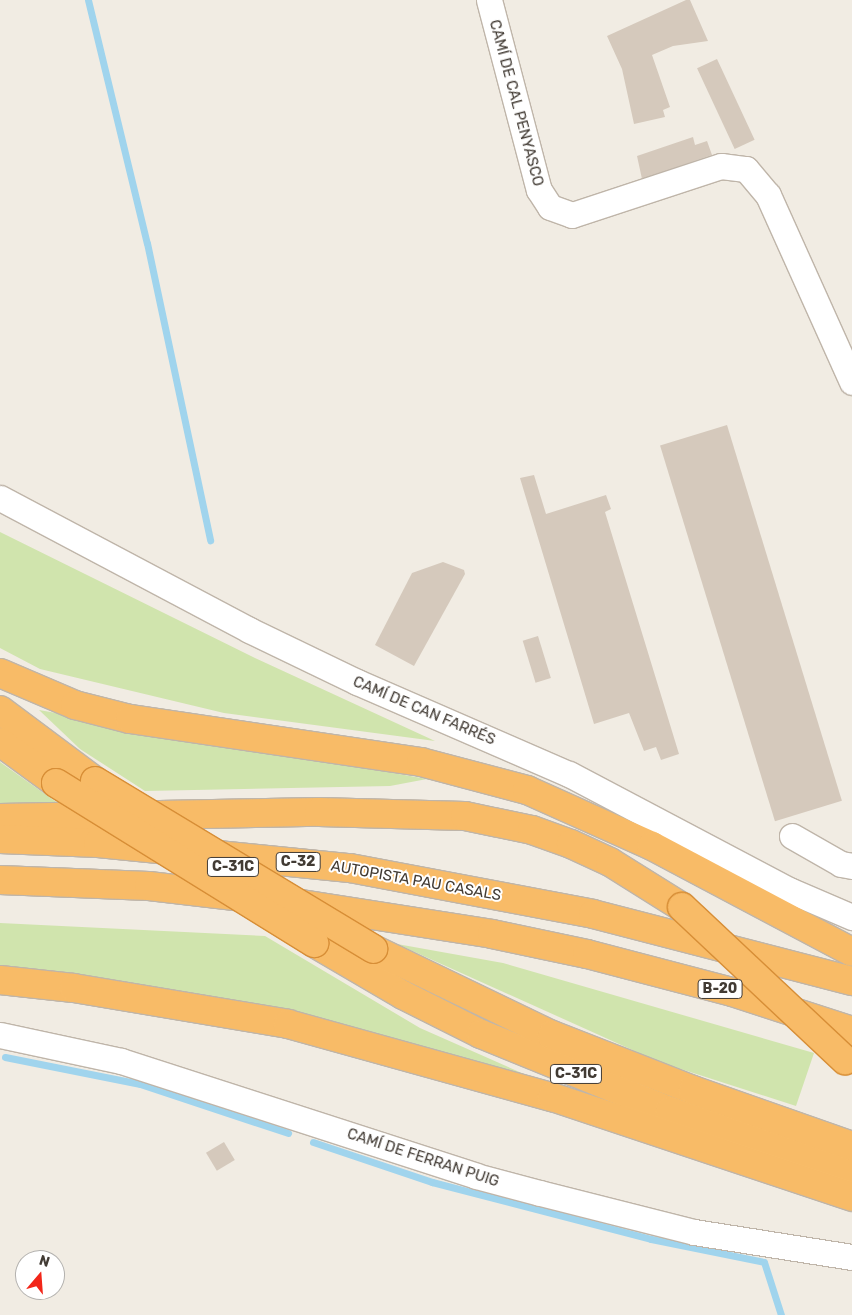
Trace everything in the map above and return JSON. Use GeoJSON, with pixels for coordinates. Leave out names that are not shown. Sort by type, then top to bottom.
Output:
{"type":"FeatureCollection","features":[{"type":"Feature","properties":{"kind":"highway"},"geometry":{"type":"LineString","coordinates":[[0,673],[74,706],[130,719],[421,762],[527,790],[652,846],[852,952]]}},
{"type":"Feature","properties":{"kind":"highway","name":"C-31C"},"geometry":{"type":"LineString","coordinates":[[0,710],[95,781],[373,949],[432,981],[561,1038],[693,1090],[852,1146]]}},
{"type":"Feature","properties":{"kind":"highway","name":"C-31C"},"geometry":{"type":"LineString","coordinates":[[0,742],[56,783],[314,944],[403,995],[490,1038],[670,1111],[852,1174]]}},
{"type":"Feature","properties":{"kind":"highway"},"geometry":{"type":"LineString","coordinates":[[0,818],[319,812],[465,816],[532,830],[571,844],[610,862],[682,906],[848,1063]]}},
{"type":"Feature","properties":{"kind":"highway","name":"AUTOPISTA PAU CASALS"},"geometry":{"type":"LineString","coordinates":[[0,839],[98,843],[350,868],[592,914],[852,981]]}},
{"type":"Feature","properties":{"kind":"highway","name":"B-20"},"geometry":{"type":"LineString","coordinates":[[0,880],[149,886],[358,911],[587,954],[732,992],[852,1031]]}},
{"type":"Feature","properties":{"kind":"highway"},"geometry":{"type":"LineString","coordinates":[[0,980],[74,988],[288,1024],[552,1097],[852,1197]]}},
{"type":"Feature","properties":{"kind":"street","name":"CAMÍ DE CAL PENYASCO"},"geometry":{"type":"LineString","coordinates":[[489,0],[539,190],[550,208],[572,214],[721,166],[746,169],[768,195],[852,382]]}},
{"type":"Feature","properties":{"kind":"street","name":"CAMÍ DE CAN FARRÉS"},"geometry":{"type":"LineString","coordinates":[[0,498],[249,630],[357,682],[569,774],[789,890],[852,917]]}},
{"type":"Feature","properties":{"kind":"street"},"geometry":{"type":"LineString","coordinates":[[792,836],[841,864],[852,866]]}},
{"type":"Feature","properties":{"kind":"street","name":"CAMÍ DE FERRAN PUIG"},"geometry":{"type":"LineString","coordinates":[[0,1035],[121,1061],[531,1191],[694,1232],[852,1257]]}},
{"type":"Feature","properties":{"kind":"green space"},"geometry":{"type":"Polygon","coordinates":[[[0,532],[255,658],[435,741],[224,713],[40,669],[0,648],[0,532]]]}},
{"type":"Feature","properties":{"kind":"green space"},"geometry":{"type":"Polygon","coordinates":[[[39,710],[427,779],[390,786],[145,791],[80,749],[39,710]]]}},
{"type":"Feature","properties":{"kind":"green space"},"geometry":{"type":"Polygon","coordinates":[[[0,762],[59,804],[0,803],[0,762]]]}},
{"type":"Feature","properties":{"kind":"green space"},"geometry":{"type":"Polygon","coordinates":[[[0,923],[265,936],[420,1028],[533,1078],[0,968],[0,923]]]}},
{"type":"Feature","properties":{"kind":"green space"},"geometry":{"type":"Polygon","coordinates":[[[397,944],[503,963],[814,1053],[796,1106],[659,1062],[397,944]]]}},
{"type":"Feature","properties":{"kind":"building"},"geometry":{"type":"Polygon","coordinates":[[[686,0],[690,0],[708,41],[673,46],[652,55],[670,107],[663,110],[665,117],[634,124],[622,69],[607,36],[686,0]]]}},
{"type":"Feature","properties":{"kind":"building"},"geometry":{"type":"Polygon","coordinates":[[[717,59],[755,140],[735,149],[697,68],[717,59]]]}},
{"type":"Feature","properties":{"kind":"building"},"geometry":{"type":"Polygon","coordinates":[[[693,137],[695,145],[707,141],[712,155],[642,179],[637,156],[693,137]]]}},
{"type":"Feature","properties":{"kind":"building"},"geometry":{"type":"Polygon","coordinates":[[[727,425],[842,801],[775,821],[660,445],[727,425]]]}},
{"type":"Feature","properties":{"kind":"building"},"geometry":{"type":"Polygon","coordinates":[[[534,475],[546,514],[606,495],[611,509],[605,512],[679,754],[661,760],[656,747],[644,751],[629,713],[594,724],[520,478],[534,475]]]}},
{"type":"Feature","properties":{"kind":"building"},"geometry":{"type":"Polygon","coordinates":[[[443,562],[464,570],[465,574],[414,666],[375,645],[412,573],[443,562]]]}},
{"type":"Feature","properties":{"kind":"building"},"geometry":{"type":"Polygon","coordinates":[[[538,636],[551,678],[536,683],[523,641],[538,636]]]}},
{"type":"Feature","properties":{"kind":"building"},"geometry":{"type":"Polygon","coordinates":[[[224,1142],[235,1160],[217,1171],[206,1153],[224,1142]]]}},
{"type":"Feature","properties":{"kind":"waterway"},"geometry":{"type":"LineString","coordinates":[[88,0],[147,243],[210,540]]}},
{"type":"Feature","properties":{"kind":"waterway"},"geometry":{"type":"LineString","coordinates":[[5,1057],[140,1084],[288,1133]]}},
{"type":"Feature","properties":{"kind":"waterway"},"geometry":{"type":"LineString","coordinates":[[313,1142],[432,1182],[651,1239],[764,1262],[781,1315]]}}]}
